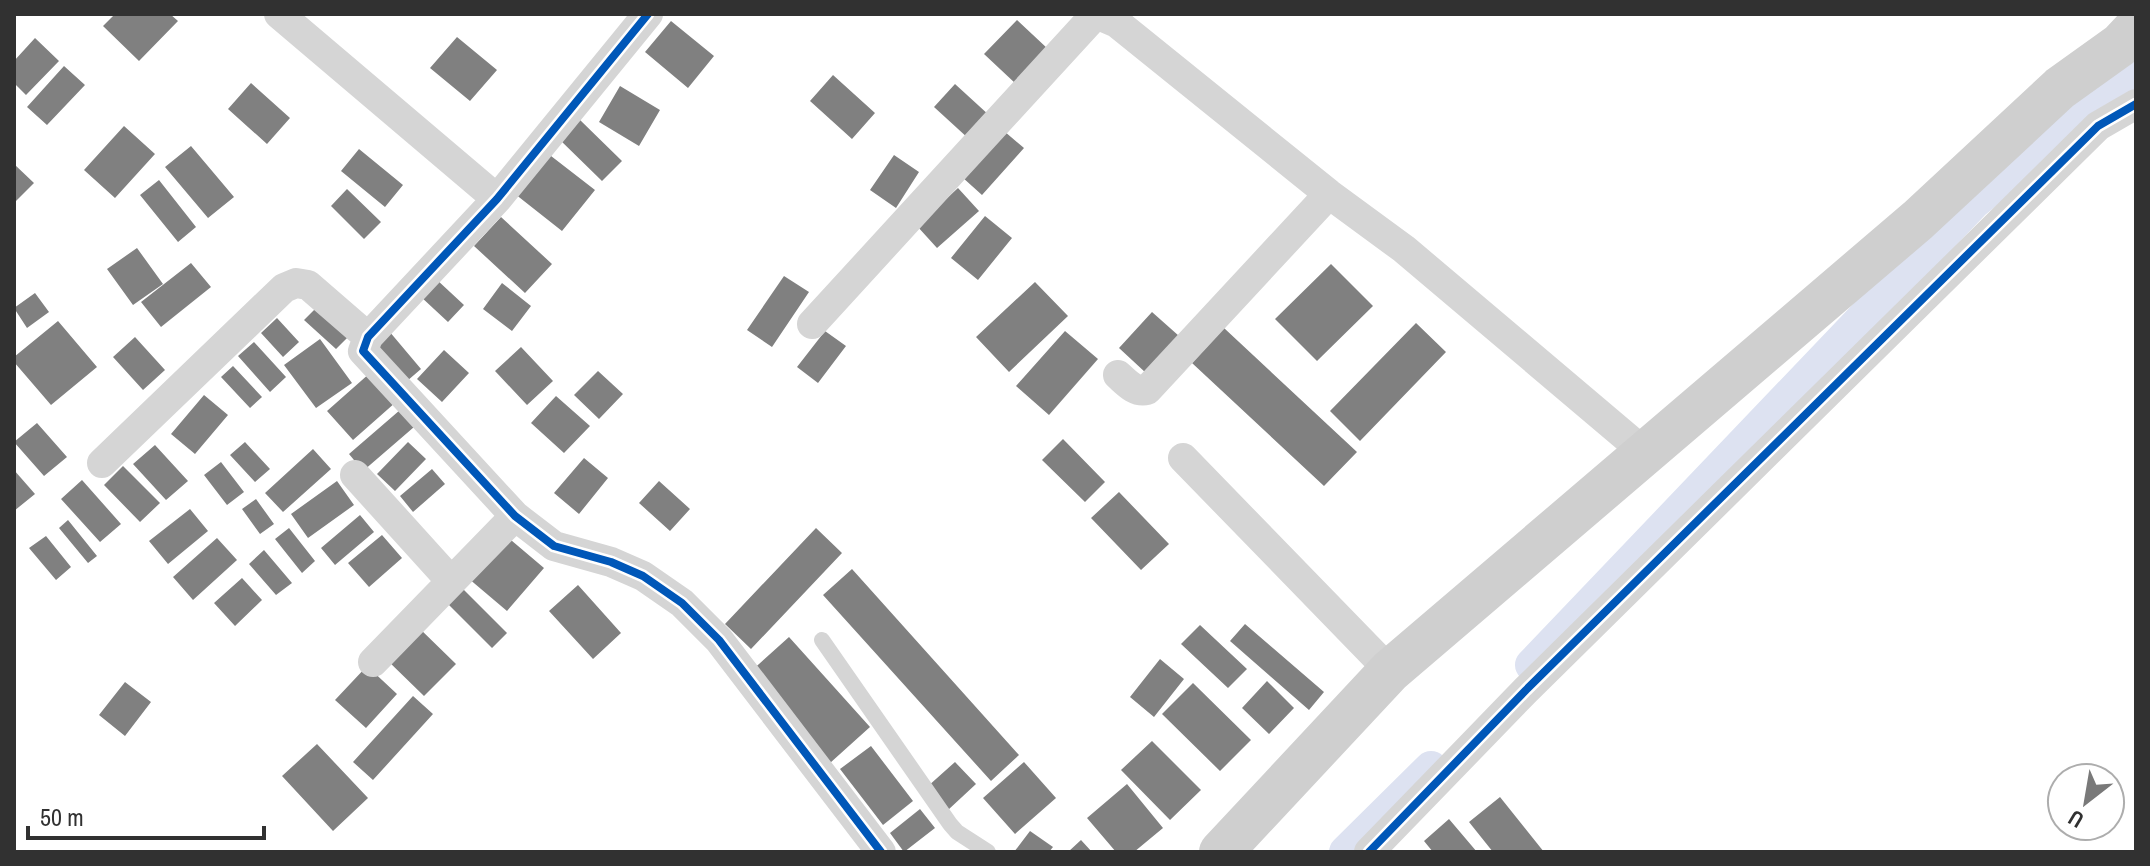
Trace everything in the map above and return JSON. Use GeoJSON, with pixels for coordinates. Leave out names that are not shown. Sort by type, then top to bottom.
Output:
{"type":"FeatureCollection","features":[{"type":"Feature","properties":{"kind":"main road"},"geometry":{"type":"LineString","coordinates":[[1221,852],[1390,671],[1907,231],[2060,88],[2120,45],[2136,28]]}},
{"type":"Feature","properties":{"kind":"street"},"geometry":{"type":"LineString","coordinates":[[279,14],[497,199]]}},
{"type":"Feature","properties":{"kind":"street"},"geometry":{"type":"LineString","coordinates":[[648,14],[497,199],[368,337],[363,351],[515,516],[554,546],[611,562],[643,576],[682,603],[719,640],[881,852]]}},
{"type":"Feature","properties":{"kind":"street"},"geometry":{"type":"LineString","coordinates":[[812,324],[1096,14],[1117,23],[1329,194],[1404,249],[1644,452]]}},
{"type":"Feature","properties":{"kind":"street"},"geometry":{"type":"LineString","coordinates":[[1369,852],[1526,690],[2098,126],[2136,104]]}},
{"type":"Feature","properties":{"kind":"street"},"geometry":{"type":"LineString","coordinates":[[1118,375],[1134,388],[1147,390],[1329,194]]}},
{"type":"Feature","properties":{"kind":"street"},"geometry":{"type":"LineString","coordinates":[[102,463],[284,288],[296,283],[308,285],[368,337]]}},
{"type":"Feature","properties":{"kind":"street"},"geometry":{"type":"LineString","coordinates":[[1183,458],[1390,671]]}},
{"type":"Feature","properties":{"kind":"street"},"geometry":{"type":"LineString","coordinates":[[355,475],[451,581]]}},
{"type":"Feature","properties":{"kind":"street"},"geometry":{"type":"LineString","coordinates":[[373,662],[515,516]]}},
{"type":"Feature","properties":{"kind":"lane"},"geometry":{"type":"LineString","coordinates":[[822,640],[950,824],[988,852]]}},
{"type":"Feature","properties":{"kind":"building"},"geometry":{"type":"Polygon","coordinates":[[[115,14],[170,14],[178,21],[139,61],[103,26],[115,14]]]}},
{"type":"Feature","properties":{"kind":"building"},"geometry":{"type":"Polygon","coordinates":[[[1017,20],[1048,49],[1016,84],[984,54],[1017,20]]]}},
{"type":"Feature","properties":{"kind":"building"},"geometry":{"type":"Polygon","coordinates":[[[671,21],[714,56],[688,88],[645,52],[671,21]]]}},
{"type":"Feature","properties":{"kind":"building"},"geometry":{"type":"Polygon","coordinates":[[[457,37],[497,70],[470,101],[430,68],[457,37]]]}},
{"type":"Feature","properties":{"kind":"building"},"geometry":{"type":"Polygon","coordinates":[[[35,38],[59,61],[26,95],[14,83],[14,61],[35,38]]]}},
{"type":"Feature","properties":{"kind":"building"},"geometry":{"type":"Polygon","coordinates":[[[64,66],[85,85],[47,125],[27,107],[64,66]]]}},
{"type":"Feature","properties":{"kind":"building"},"geometry":{"type":"Polygon","coordinates":[[[833,75],[875,113],[852,139],[810,101],[833,75]]]}},
{"type":"Feature","properties":{"kind":"building"},"geometry":{"type":"Polygon","coordinates":[[[251,83],[290,118],[267,144],[228,109],[251,83]]]}},
{"type":"Feature","properties":{"kind":"building"},"geometry":{"type":"Polygon","coordinates":[[[955,84],[990,116],[969,139],[934,107],[955,84]]]}},
{"type":"Feature","properties":{"kind":"building"},"geometry":{"type":"Polygon","coordinates":[[[620,86],[660,110],[639,146],[599,122],[620,86]]]}},
{"type":"Feature","properties":{"kind":"building"},"geometry":{"type":"Polygon","coordinates":[[[578,118],[622,161],[602,181],[558,138],[578,118]]]}},
{"type":"Feature","properties":{"kind":"building"},"geometry":{"type":"Polygon","coordinates":[[[124,126],[155,154],[115,198],[84,170],[124,126]]]}},
{"type":"Feature","properties":{"kind":"building"},"geometry":{"type":"Polygon","coordinates":[[[1004,131],[1024,148],[982,195],[962,177],[1004,131]]]}},
{"type":"Feature","properties":{"kind":"building"},"geometry":{"type":"Polygon","coordinates":[[[191,146],[234,197],[208,218],[165,167],[191,146]]]}},
{"type":"Feature","properties":{"kind":"building"},"geometry":{"type":"Polygon","coordinates":[[[359,149],[403,185],[385,207],[341,171],[359,149]]]}},
{"type":"Feature","properties":{"kind":"building"},"geometry":{"type":"Polygon","coordinates":[[[542,149],[595,190],[562,231],[510,190],[542,149]]]}},
{"type":"Feature","properties":{"kind":"building"},"geometry":{"type":"Polygon","coordinates":[[[894,155],[919,172],[896,208],[870,190],[894,155]]]}},
{"type":"Feature","properties":{"kind":"building"},"geometry":{"type":"Polygon","coordinates":[[[14,164],[34,183],[14,203],[14,164]]]}},
{"type":"Feature","properties":{"kind":"building"},"geometry":{"type":"Polygon","coordinates":[[[159,180],[196,227],[178,242],[140,195],[159,180]]]}},
{"type":"Feature","properties":{"kind":"building"},"geometry":{"type":"Polygon","coordinates":[[[958,188],[979,211],[937,248],[917,226],[958,188]]]}},
{"type":"Feature","properties":{"kind":"building"},"geometry":{"type":"Polygon","coordinates":[[[347,189],[381,222],[364,239],[331,206],[347,189]]]}},
{"type":"Feature","properties":{"kind":"building"},"geometry":{"type":"Polygon","coordinates":[[[985,216],[1012,238],[978,280],[951,258],[985,216]]]}},
{"type":"Feature","properties":{"kind":"building"},"geometry":{"type":"Polygon","coordinates":[[[501,217],[552,264],[525,293],[474,246],[501,217]]]}},
{"type":"Feature","properties":{"kind":"building"},"geometry":{"type":"Polygon","coordinates":[[[137,248],[163,284],[133,305],[107,269],[137,248]]]}},
{"type":"Feature","properties":{"kind":"building"},"geometry":{"type":"Polygon","coordinates":[[[191,263],[211,287],[161,327],[141,302],[191,263]]]}},
{"type":"Feature","properties":{"kind":"building"},"geometry":{"type":"Polygon","coordinates":[[[1331,264],[1373,306],[1317,361],[1275,319],[1331,264]]]}},
{"type":"Feature","properties":{"kind":"building"},"geometry":{"type":"Polygon","coordinates":[[[784,276],[809,292],[772,347],[747,330],[784,276]]]}},
{"type":"Feature","properties":{"kind":"building"},"geometry":{"type":"Polygon","coordinates":[[[436,279],[464,305],[448,322],[420,296],[436,279]]]}},
{"type":"Feature","properties":{"kind":"building"},"geometry":{"type":"Polygon","coordinates":[[[1035,282],[1068,316],[1009,372],[976,337],[1035,282]]]}},
{"type":"Feature","properties":{"kind":"building"},"geometry":{"type":"Polygon","coordinates":[[[502,283],[531,306],[512,331],[483,309],[502,283]]]}},
{"type":"Feature","properties":{"kind":"building"},"geometry":{"type":"Polygon","coordinates":[[[35,293],[49,312],[27,328],[14,308],[35,293]]]}},
{"type":"Feature","properties":{"kind":"building"},"geometry":{"type":"Polygon","coordinates":[[[317,307],[349,336],[336,349],[304,320],[317,307]]]}},
{"type":"Feature","properties":{"kind":"building"},"geometry":{"type":"Polygon","coordinates":[[[1152,312],[1179,336],[1146,373],[1119,348],[1152,312]]]}},
{"type":"Feature","properties":{"kind":"building"},"geometry":{"type":"Polygon","coordinates":[[[277,318],[299,342],[283,357],[261,333],[277,318]]]}},
{"type":"Feature","properties":{"kind":"building"},"geometry":{"type":"Polygon","coordinates":[[[58,321],[97,367],[51,405],[14,362],[14,357],[58,321]]]}},
{"type":"Feature","properties":{"kind":"building"},"geometry":{"type":"Polygon","coordinates":[[[1416,323],[1446,352],[1360,441],[1330,411],[1416,323]]]}},
{"type":"Feature","properties":{"kind":"building"},"geometry":{"type":"Polygon","coordinates":[[[1224,328],[1357,452],[1324,486],[1192,363],[1224,328]]]}},
{"type":"Feature","properties":{"kind":"building"},"geometry":{"type":"Polygon","coordinates":[[[389,331],[421,369],[407,381],[374,343],[389,331]]]}},
{"type":"Feature","properties":{"kind":"building"},"geometry":{"type":"Polygon","coordinates":[[[825,331],[846,346],[818,383],[797,367],[825,331]]]}},
{"type":"Feature","properties":{"kind":"building"},"geometry":{"type":"Polygon","coordinates":[[[1065,331],[1098,359],[1049,415],[1016,386],[1065,331]]]}},
{"type":"Feature","properties":{"kind":"building"},"geometry":{"type":"Polygon","coordinates":[[[135,337],[165,370],[143,390],[113,357],[135,337]]]}},
{"type":"Feature","properties":{"kind":"building"},"geometry":{"type":"Polygon","coordinates":[[[320,339],[352,383],[316,408],[284,365],[320,339]]]}},
{"type":"Feature","properties":{"kind":"building"},"geometry":{"type":"Polygon","coordinates":[[[254,342],[286,377],[270,392],[238,356],[254,342]]]}},
{"type":"Feature","properties":{"kind":"building"},"geometry":{"type":"Polygon","coordinates":[[[521,347],[553,381],[527,405],[495,371],[521,347]]]}},
{"type":"Feature","properties":{"kind":"building"},"geometry":{"type":"Polygon","coordinates":[[[444,350],[469,373],[442,402],[417,379],[444,350]]]}},
{"type":"Feature","properties":{"kind":"building"},"geometry":{"type":"Polygon","coordinates":[[[233,366],[262,397],[250,408],[221,377],[233,366]]]}},
{"type":"Feature","properties":{"kind":"building"},"geometry":{"type":"Polygon","coordinates":[[[598,371],[623,394],[599,419],[574,395],[598,371]]]}},
{"type":"Feature","properties":{"kind":"building"},"geometry":{"type":"Polygon","coordinates":[[[370,373],[396,402],[353,440],[327,411],[370,373]]]}},
{"type":"Feature","properties":{"kind":"building"},"geometry":{"type":"Polygon","coordinates":[[[204,395],[228,415],[195,454],[171,434],[204,395]]]}},
{"type":"Feature","properties":{"kind":"building"},"geometry":{"type":"Polygon","coordinates":[[[556,396],[590,426],[564,453],[531,423],[556,396]]]}},
{"type":"Feature","properties":{"kind":"building"},"geometry":{"type":"Polygon","coordinates":[[[400,410],[414,427],[363,471],[349,454],[400,410]]]}},
{"type":"Feature","properties":{"kind":"building"},"geometry":{"type":"Polygon","coordinates":[[[37,423],[67,457],[44,476],[14,442],[37,423]]]}},
{"type":"Feature","properties":{"kind":"building"},"geometry":{"type":"Polygon","coordinates":[[[1063,439],[1105,482],[1085,502],[1042,460],[1063,439]]]}},
{"type":"Feature","properties":{"kind":"building"},"geometry":{"type":"Polygon","coordinates":[[[245,442],[270,469],[255,482],[230,455],[245,442]]]}},
{"type":"Feature","properties":{"kind":"building"},"geometry":{"type":"Polygon","coordinates":[[[408,442],[426,459],[395,491],[377,474],[408,442]]]}},
{"type":"Feature","properties":{"kind":"building"},"geometry":{"type":"Polygon","coordinates":[[[155,445],[188,481],[166,500],[133,464],[155,445]]]}},
{"type":"Feature","properties":{"kind":"building"},"geometry":{"type":"Polygon","coordinates":[[[313,449],[331,469],[283,512],[265,493],[313,449]]]}},
{"type":"Feature","properties":{"kind":"building"},"geometry":{"type":"Polygon","coordinates":[[[584,458],[608,478],[579,514],[554,493],[584,458]]]}},
{"type":"Feature","properties":{"kind":"building"},"geometry":{"type":"Polygon","coordinates":[[[221,462],[244,492],[227,505],[204,475],[221,462]]]}},
{"type":"Feature","properties":{"kind":"building"},"geometry":{"type":"Polygon","coordinates":[[[123,466],[160,503],[140,522],[104,485],[123,466]]]}},
{"type":"Feature","properties":{"kind":"building"},"geometry":{"type":"Polygon","coordinates":[[[432,469],[445,484],[413,512],[400,496],[432,469]]]}},
{"type":"Feature","properties":{"kind":"building"},"geometry":{"type":"Polygon","coordinates":[[[14,470],[35,494],[14,511],[14,470]]]}},
{"type":"Feature","properties":{"kind":"building"},"geometry":{"type":"Polygon","coordinates":[[[82,480],[121,524],[100,542],[61,499],[82,480]]]}},
{"type":"Feature","properties":{"kind":"building"},"geometry":{"type":"Polygon","coordinates":[[[337,481],[354,505],[308,538],[291,514],[337,481]]]}},
{"type":"Feature","properties":{"kind":"building"},"geometry":{"type":"Polygon","coordinates":[[[659,481],[690,509],[670,531],[639,503],[659,481]]]}},
{"type":"Feature","properties":{"kind":"building"},"geometry":{"type":"Polygon","coordinates":[[[1119,492],[1169,544],[1141,570],[1091,518],[1119,492]]]}},
{"type":"Feature","properties":{"kind":"building"},"geometry":{"type":"Polygon","coordinates":[[[256,499],[274,524],[260,534],[242,509],[256,499]]]}},
{"type":"Feature","properties":{"kind":"building"},"geometry":{"type":"Polygon","coordinates":[[[190,509],[208,531],[168,564],[149,541],[190,509]]]}},
{"type":"Feature","properties":{"kind":"building"},"geometry":{"type":"Polygon","coordinates":[[[360,515],[374,532],[335,565],[321,548],[360,515]]]}},
{"type":"Feature","properties":{"kind":"building"},"geometry":{"type":"Polygon","coordinates":[[[68,520],[97,556],[88,563],[59,528],[68,520]]]}},
{"type":"Feature","properties":{"kind":"building"},"geometry":{"type":"Polygon","coordinates":[[[289,528],[315,561],[302,573],[275,539],[289,528]]]}},
{"type":"Feature","properties":{"kind":"building"},"geometry":{"type":"Polygon","coordinates":[[[816,528],[842,553],[751,649],[725,624],[816,528]]]}},
{"type":"Feature","properties":{"kind":"building"},"geometry":{"type":"Polygon","coordinates":[[[382,535],[402,558],[369,587],[348,563],[382,535]]]}},
{"type":"Feature","properties":{"kind":"building"},"geometry":{"type":"Polygon","coordinates":[[[505,535],[544,568],[507,611],[468,578],[505,535]]]}},
{"type":"Feature","properties":{"kind":"building"},"geometry":{"type":"Polygon","coordinates":[[[46,536],[71,567],[56,580],[29,548],[46,536]]]}},
{"type":"Feature","properties":{"kind":"building"},"geometry":{"type":"Polygon","coordinates":[[[217,538],[237,560],[193,600],[173,577],[217,538]]]}},
{"type":"Feature","properties":{"kind":"building"},"geometry":{"type":"Polygon","coordinates":[[[264,550],[292,583],[276,595],[249,564],[264,550]]]}},
{"type":"Feature","properties":{"kind":"building"},"geometry":{"type":"Polygon","coordinates":[[[852,569],[1019,755],[991,781],[823,595],[852,569]]]}},
{"type":"Feature","properties":{"kind":"building"},"geometry":{"type":"Polygon","coordinates":[[[242,578],[262,600],[235,626],[214,603],[242,578]]]}},
{"type":"Feature","properties":{"kind":"building"},"geometry":{"type":"Polygon","coordinates":[[[578,585],[621,633],[593,659],[549,611],[578,585]]]}},
{"type":"Feature","properties":{"kind":"building"},"geometry":{"type":"Polygon","coordinates":[[[460,586],[507,633],[492,648],[445,601],[460,586]]]}},
{"type":"Feature","properties":{"kind":"building"},"geometry":{"type":"Polygon","coordinates":[[[1245,624],[1324,692],[1309,710],[1230,641],[1245,624]]]}},
{"type":"Feature","properties":{"kind":"building"},"geometry":{"type":"Polygon","coordinates":[[[1200,625],[1247,669],[1228,688],[1181,644],[1200,625]]]}},
{"type":"Feature","properties":{"kind":"building"},"geometry":{"type":"Polygon","coordinates":[[[417,626],[456,664],[424,696],[386,659],[417,626]]]}},
{"type":"Feature","properties":{"kind":"building"},"geometry":{"type":"Polygon","coordinates":[[[789,637],[870,727],[830,763],[749,673],[789,637]]]}},
{"type":"Feature","properties":{"kind":"building"},"geometry":{"type":"Polygon","coordinates":[[[1160,659],[1184,679],[1154,717],[1130,697],[1160,659]]]}},
{"type":"Feature","properties":{"kind":"building"},"geometry":{"type":"Polygon","coordinates":[[[367,666],[397,694],[366,728],[335,700],[367,666]]]}},
{"type":"Feature","properties":{"kind":"building"},"geometry":{"type":"Polygon","coordinates":[[[1267,681],[1294,708],[1269,734],[1242,708],[1267,681]]]}},
{"type":"Feature","properties":{"kind":"building"},"geometry":{"type":"Polygon","coordinates":[[[125,682],[151,702],[125,736],[99,715],[125,682]]]}},
{"type":"Feature","properties":{"kind":"building"},"geometry":{"type":"Polygon","coordinates":[[[1193,683],[1251,740],[1220,771],[1162,714],[1193,683]]]}},
{"type":"Feature","properties":{"kind":"building"},"geometry":{"type":"Polygon","coordinates":[[[413,696],[433,714],[373,780],[353,762],[413,696]]]}},
{"type":"Feature","properties":{"kind":"building"},"geometry":{"type":"Polygon","coordinates":[[[1152,741],[1201,790],[1170,820],[1121,770],[1152,741]]]}},
{"type":"Feature","properties":{"kind":"building"},"geometry":{"type":"Polygon","coordinates":[[[317,744],[368,798],[333,831],[282,776],[317,744]]]}},
{"type":"Feature","properties":{"kind":"building"},"geometry":{"type":"Polygon","coordinates":[[[871,746],[913,801],[883,825],[840,769],[871,746]]]}},
{"type":"Feature","properties":{"kind":"building"},"geometry":{"type":"Polygon","coordinates":[[[955,762],[976,784],[948,810],[927,787],[955,762]]]}},
{"type":"Feature","properties":{"kind":"building"},"geometry":{"type":"Polygon","coordinates":[[[1024,762],[1056,798],[1015,834],[983,798],[1024,762]]]}},
{"type":"Feature","properties":{"kind":"building"},"geometry":{"type":"Polygon","coordinates":[[[1127,784],[1163,828],[1134,852],[1116,852],[1087,818],[1127,784]]]}},
{"type":"Feature","properties":{"kind":"building"},"geometry":{"type":"Polygon","coordinates":[[[1500,797],[1544,852],[1493,852],[1469,822],[1500,797]]]}},
{"type":"Feature","properties":{"kind":"building"},"geometry":{"type":"Polygon","coordinates":[[[920,809],[935,828],[904,852],[890,833],[920,809]]]}},
{"type":"Feature","properties":{"kind":"building"},"geometry":{"type":"Polygon","coordinates":[[[1449,819],[1477,852],[1433,852],[1424,841],[1449,819]]]}},
{"type":"Feature","properties":{"kind":"building"},"geometry":{"type":"Polygon","coordinates":[[[1030,831],[1053,847],[1049,852],[1014,852],[1030,831]]]}},
{"type":"Feature","properties":{"kind":"building"},"geometry":{"type":"Polygon","coordinates":[[[1081,840],[1092,852],[1068,852],[1081,840]]]}},
{"type":"Feature","properties":{"kind":"waterway"},"geometry":{"type":"LineString","coordinates":[[1532,665],[1974,202],[2136,71]]}},
{"type":"Feature","properties":{"kind":"waterway"},"geometry":{"type":"LineString","coordinates":[[1346,852],[1431,768]]}},
{"type":"Feature","properties":{"kind":"cycle path"},"geometry":{"type":"LineString","coordinates":[[648,14],[497,199],[368,337],[363,351],[515,516],[554,546],[611,562],[643,576],[682,603],[719,640],[881,852]]}},
{"type":"Feature","properties":{"kind":"cycle path"},"geometry":{"type":"LineString","coordinates":[[1369,852],[1526,690],[2098,126],[2136,104]]}}]}
